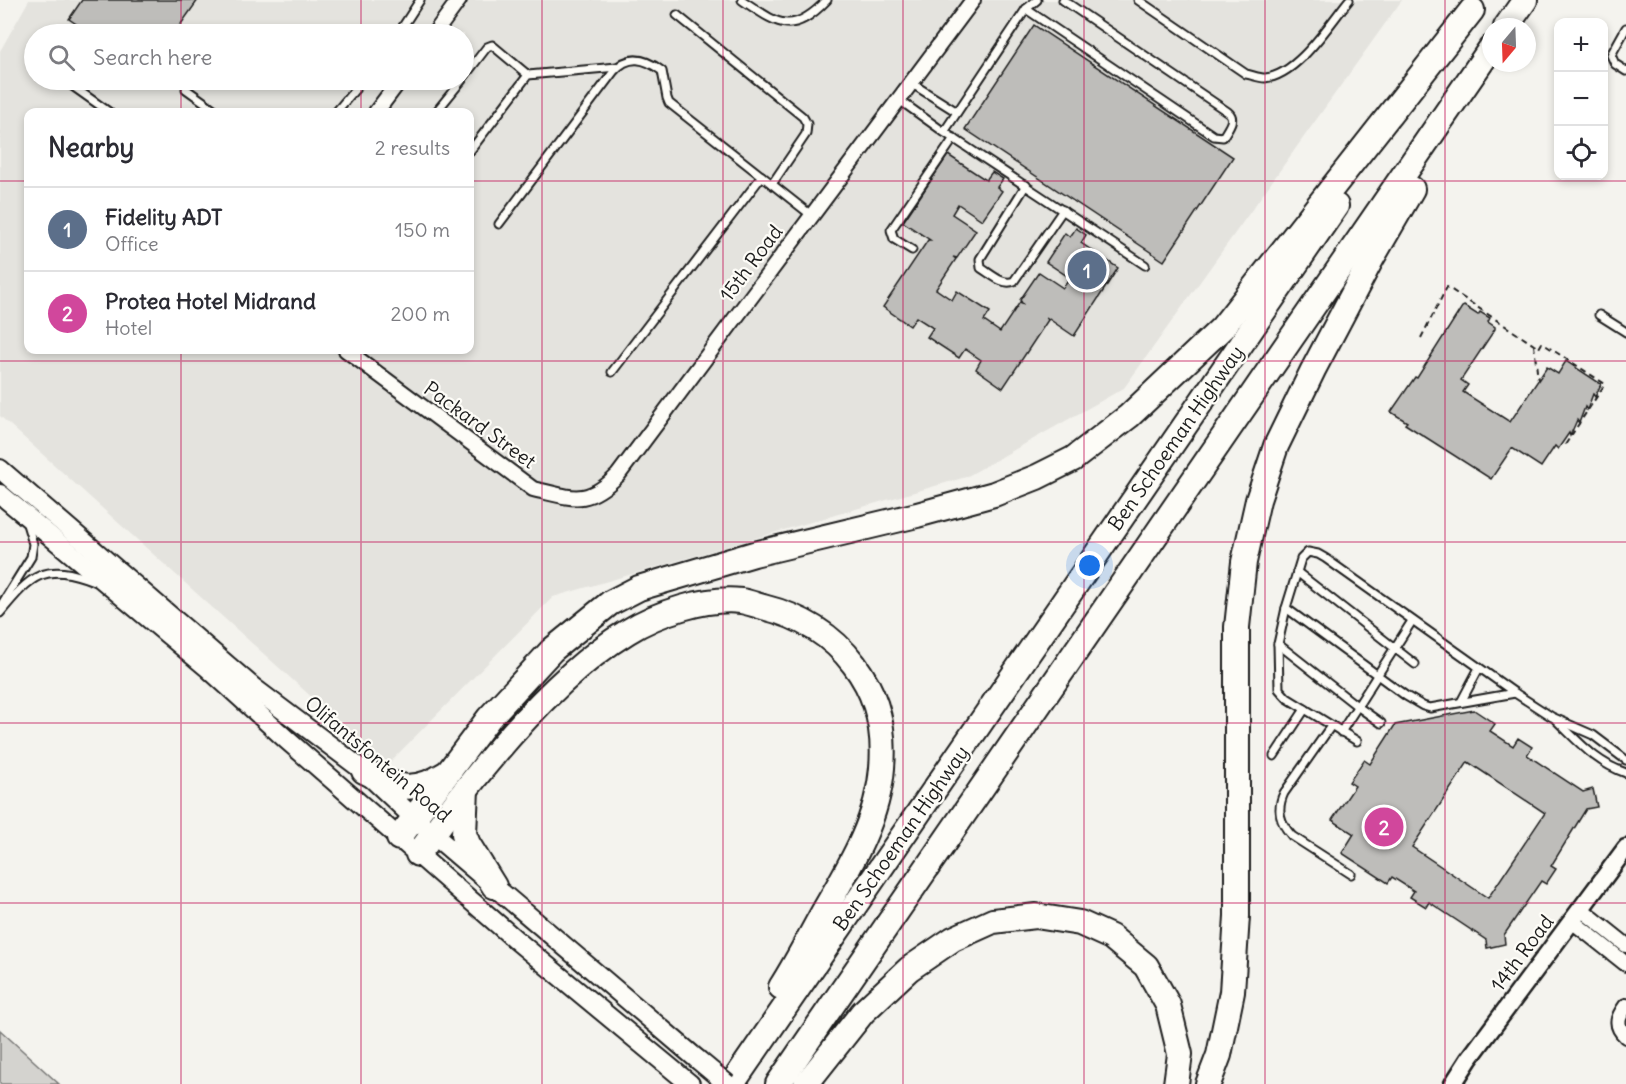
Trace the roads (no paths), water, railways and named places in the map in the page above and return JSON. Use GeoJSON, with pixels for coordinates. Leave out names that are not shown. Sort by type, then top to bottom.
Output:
{"type":"FeatureCollection","features":[{"type":"Feature","properties":{"kind":"highway"},"geometry":{"type":"LineString","coordinates":[[1512,18],[1525,0]]}},
{"type":"Feature","properties":{"kind":"highway"},"geometry":{"type":"LineString","coordinates":[[399,838],[489,718],[552,650],[610,603],[639,588],[754,554],[994,494],[1037,477],[1073,459],[1129,416],[1222,328],[1475,5]]}},
{"type":"Feature","properties":{"kind":"highway","name":"Ben Schoeman Highway"},"geometry":{"type":"LineString","coordinates":[[732,1084],[1475,5]]}},
{"type":"Feature","properties":{"kind":"highway","name":"Ben Schoeman Highway"},"geometry":{"type":"LineString","coordinates":[[778,1084],[1482,63]]}},
{"type":"Feature","properties":{"kind":"highway"},"geometry":{"type":"LineString","coordinates":[[1208,1084],[1219,1055],[1232,992],[1238,916],[1237,627],[1244,562],[1258,500],[1276,446],[1313,370],[1372,258],[1482,66]]}},
{"type":"Feature","properties":{"kind":"highway"},"geometry":{"type":"LineString","coordinates":[[418,854],[466,789],[516,730],[597,653],[628,631],[667,612],[704,603],[740,601],[796,617],[821,631],[855,664],[869,687],[878,713],[882,766],[879,792],[867,831],[851,864],[788,975],[719,1084]]}},
{"type":"Feature","properties":{"kind":"highway"},"geometry":{"type":"LineString","coordinates":[[364,771],[380,780],[410,788],[431,783],[448,772]]}},
{"type":"Feature","properties":{"kind":"highway"},"geometry":{"type":"LineString","coordinates":[[466,789],[464,834],[472,852],[494,886]]}},
{"type":"Feature","properties":{"kind":"highway"},"geometry":{"type":"LineString","coordinates":[[806,1084],[863,1012],[909,969],[953,939],[993,921],[1036,916],[1080,923],[1111,937],[1146,966],[1168,1005],[1180,1054],[1176,1084]]}},
{"type":"Feature","properties":{"kind":"main road","name":"Olifantsfontein Road"},"geometry":{"type":"LineString","coordinates":[[0,469],[254,688],[364,771],[415,819],[727,1084]]}},
{"type":"Feature","properties":{"kind":"main road"},"geometry":{"type":"LineString","coordinates":[[0,494],[208,668],[516,940],[688,1082]]}},
{"type":"Feature","properties":{"kind":"street"},"geometry":{"type":"LineString","coordinates":[[441,24],[459,0]]}},
{"type":"Feature","properties":{"kind":"street","name":"15th Road"},"geometry":{"type":"LineString","coordinates":[[533,489],[569,499],[594,495],[606,488],[618,475],[973,0]]}},
{"type":"Feature","properties":{"kind":"street"},"geometry":{"type":"LineString","coordinates":[[379,108],[392,90]]}},
{"type":"Feature","properties":{"kind":"street","name":"Packard Street"},"geometry":{"type":"LineString","coordinates":[[350,354],[533,489]]}},
{"type":"Feature","properties":{"kind":"street","name":"14th Road"},"geometry":{"type":"LineString","coordinates":[[1453,1084],[1469,1059],[1626,848]]}},
{"type":"Feature","properties":{"kind":"street"},"geometry":{"type":"LineString","coordinates":[[1576,915],[1626,945]]}},
{"type":"Feature","properties":{"kind":"street"},"geometry":{"type":"LineString","coordinates":[[1576,915],[1626,964]]}},
{"type":"Feature","properties":{"kind":"street"},"geometry":{"type":"LineString","coordinates":[[1626,1005],[1618,1020],[1618,1027],[1626,1036]]}},
{"type":"Feature","properties":{"kind":"lane"},"geometry":{"type":"LineString","coordinates":[[404,24],[420,0]]}},
{"type":"Feature","properties":{"kind":"lane"},"geometry":{"type":"LineString","coordinates":[[742,0],[775,22],[786,25],[810,16],[827,0]]}},
{"type":"Feature","properties":{"kind":"lane"},"geometry":{"type":"LineString","coordinates":[[944,132],[1026,9],[1037,0]]}},
{"type":"Feature","properties":{"kind":"lane"},"geometry":{"type":"LineString","coordinates":[[1026,9],[1214,136],[1223,137],[1233,120],[1228,112],[1063,0]]}},
{"type":"Feature","properties":{"kind":"lane"},"geometry":{"type":"LineString","coordinates":[[1138,0],[1246,74],[1265,78],[1283,72],[1306,53],[1348,0]]}},
{"type":"Feature","properties":{"kind":"lane"},"geometry":{"type":"LineString","coordinates":[[677,15],[803,117],[807,124],[806,134],[772,184]]}},
{"type":"Feature","properties":{"kind":"lane"},"geometry":{"type":"LineString","coordinates":[[1626,28],[1611,55],[1615,63],[1626,71]]}},
{"type":"Feature","properties":{"kind":"lane"},"geometry":{"type":"LineString","coordinates":[[474,64],[492,45],[528,75],[617,67]]}},
{"type":"Feature","properties":{"kind":"lane"},"geometry":{"type":"LineString","coordinates":[[499,224],[617,67],[631,60],[646,62],[659,69],[663,76],[669,103],[811,215]]}},
{"type":"Feature","properties":{"kind":"lane"},"geometry":{"type":"LineString","coordinates":[[474,146],[528,75]]}},
{"type":"Feature","properties":{"kind":"lane"},"geometry":{"type":"LineString","coordinates":[[911,82],[957,112]]}},
{"type":"Feature","properties":{"kind":"lane"},"geometry":{"type":"LineString","coordinates":[[78,90],[103,108]]}},
{"type":"Feature","properties":{"kind":"lane"},"geometry":{"type":"LineString","coordinates":[[187,90],[213,108]]}},
{"type":"Feature","properties":{"kind":"lane"},"geometry":{"type":"LineString","coordinates":[[339,108],[355,90]]}},
{"type":"Feature","properties":{"kind":"lane"},"geometry":{"type":"LineString","coordinates":[[439,108],[453,90]]}},
{"type":"Feature","properties":{"kind":"lane"},"geometry":{"type":"LineString","coordinates":[[898,99],[1145,265]]}},
{"type":"Feature","properties":{"kind":"lane"},"geometry":{"type":"LineString","coordinates":[[912,250],[894,239],[891,230],[954,138]]}},
{"type":"Feature","properties":{"kind":"lane"},"geometry":{"type":"LineString","coordinates":[[612,372],[762,176]]}},
{"type":"Feature","properties":{"kind":"lane"},"geometry":{"type":"LineString","coordinates":[[1026,185],[980,259],[981,268],[1005,283],[1010,283],[1063,210]]}},
{"type":"Feature","properties":{"kind":"lane"},"geometry":{"type":"LineString","coordinates":[[1599,315],[1626,332]]}},
{"type":"Feature","properties":{"kind":"lane"},"geometry":{"type":"LineString","coordinates":[[0,607],[27,564],[33,549],[32,535],[22,512]]}},
{"type":"Feature","properties":{"kind":"lane"},"geometry":{"type":"LineString","coordinates":[[1356,741],[1287,698],[1279,689],[1278,644],[1297,573],[1303,555],[1308,552],[1318,554],[1515,693],[1552,717],[1593,735],[1626,760]]}},
{"type":"Feature","properties":{"kind":"lane"},"geometry":{"type":"LineString","coordinates":[[0,612],[25,585],[42,574],[62,572],[73,574],[114,589]]}},
{"type":"Feature","properties":{"kind":"lane"},"geometry":{"type":"LineString","coordinates":[[1297,573],[1415,664]]}},
{"type":"Feature","properties":{"kind":"lane"},"geometry":{"type":"LineString","coordinates":[[1286,608],[1377,675],[1427,708],[1515,693]]}},
{"type":"Feature","properties":{"kind":"lane"},"geometry":{"type":"LineString","coordinates":[[1341,732],[1412,621]]}},
{"type":"Feature","properties":{"kind":"lane"},"geometry":{"type":"LineString","coordinates":[[1278,644],[1381,723]]}},
{"type":"Feature","properties":{"kind":"lane"},"geometry":{"type":"LineString","coordinates":[[1461,702],[1479,668]]}},
{"type":"Feature","properties":{"kind":"lane"},"geometry":{"type":"LineString","coordinates":[[1274,756],[1305,709]]}},
{"type":"Feature","properties":{"kind":"lane"},"geometry":{"type":"LineString","coordinates":[[1552,717],[1593,756],[1604,764],[1626,773]]}},
{"type":"Feature","properties":{"kind":"lane"},"geometry":{"type":"LineString","coordinates":[[1331,726],[1284,793],[1280,818],[1292,836],[1351,874]]}},
{"type":"Feature","properties":{"kind":"place","name":"Fidelity ADT"},"geometry":{"type":"Point","coordinates":[1087,270]}},
{"type":"Feature","properties":{"kind":"place","name":"Protea Hotel Midrand"},"geometry":{"type":"Point","coordinates":[1384,827]}}]}
